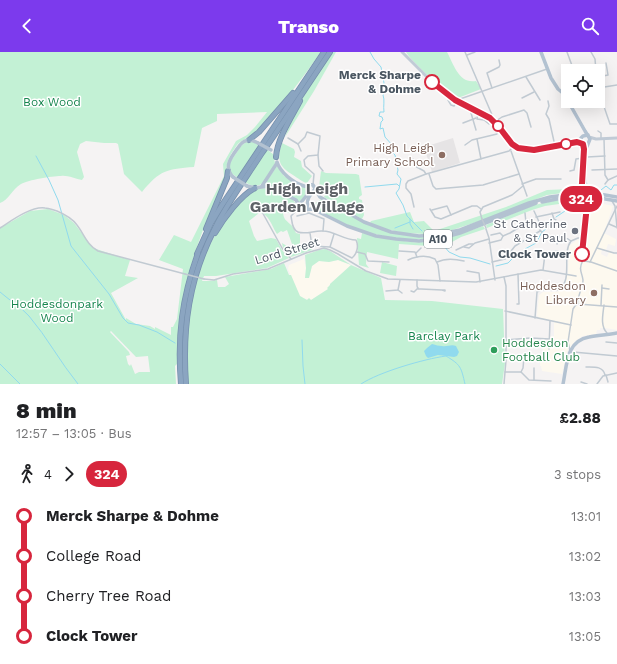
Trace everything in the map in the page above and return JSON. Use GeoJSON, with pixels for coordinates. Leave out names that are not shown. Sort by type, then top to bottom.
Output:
{"type":"FeatureCollection","features":[{"type":"Feature","properties":{"kind":"highway"},"geometry":{"type":"LineString","coordinates":[[186,384],[185,329],[189,301],[196,273],[209,238],[222,214],[330,52]]}},
{"type":"Feature","properties":{"kind":"highway"},"geometry":{"type":"LineString","coordinates":[[249,140],[256,136],[282,107],[322,54]]}},
{"type":"Feature","properties":{"kind":"highway"},"geometry":{"type":"LineString","coordinates":[[197,254],[211,223],[222,205],[322,54]]}},
{"type":"Feature","properties":{"kind":"highway"},"geometry":{"type":"LineString","coordinates":[[277,160],[278,146],[285,129],[318,70]]}},
{"type":"Feature","properties":{"kind":"highway"},"geometry":{"type":"LineString","coordinates":[[181,384],[180,348],[183,308],[186,291],[208,222],[228,178],[228,171]]}},
{"type":"Feature","properties":{"kind":"highway"},"geometry":{"type":"LineString","coordinates":[[196,273],[218,229],[248,192],[255,188]]}},
{"type":"Feature","properties":{"kind":"main road"},"geometry":{"type":"LineString","coordinates":[[402,52],[438,88],[456,101],[493,118],[514,146],[528,150],[577,142],[584,144],[590,142],[589,136]]}},
{"type":"Feature","properties":{"kind":"main road"},"geometry":{"type":"LineString","coordinates":[[541,52],[547,69],[556,85],[561,89]]}},
{"type":"Feature","properties":{"kind":"main road"},"geometry":{"type":"LineString","coordinates":[[574,108],[589,136],[594,139],[617,138]]}},
{"type":"Feature","properties":{"kind":"main road"},"geometry":{"type":"LineString","coordinates":[[577,142],[585,131]]}},
{"type":"Feature","properties":{"kind":"main road"},"geometry":{"type":"LineString","coordinates":[[582,137],[589,136]]}},
{"type":"Feature","properties":{"kind":"main road"},"geometry":{"type":"LineString","coordinates":[[582,137],[584,144],[586,187],[593,192],[617,197]]}},
{"type":"Feature","properties":{"kind":"main road"},"geometry":{"type":"LineString","coordinates":[[249,140],[271,150],[277,160],[280,170],[285,175],[302,185],[311,184],[315,189],[307,200],[307,209],[300,208],[293,198],[273,188],[268,186],[255,188],[247,186],[233,177],[228,171],[228,164],[231,157],[242,142],[249,140]]}},
{"type":"Feature","properties":{"kind":"main road"},"geometry":{"type":"LineString","coordinates":[[585,158],[580,198],[586,203],[600,198],[617,201]]}},
{"type":"Feature","properties":{"kind":"main road"},"geometry":{"type":"LineString","coordinates":[[261,187],[272,172],[277,160]]}},
{"type":"Feature","properties":{"kind":"main road"},"geometry":{"type":"LineString","coordinates":[[300,208],[311,184]]}},
{"type":"Feature","properties":{"kind":"main road"},"geometry":{"type":"LineString","coordinates":[[580,190],[586,187]]}},
{"type":"Feature","properties":{"kind":"main road","name":"A10"},"geometry":{"type":"LineString","coordinates":[[315,189],[320,197],[364,222],[391,232],[419,236],[454,232],[529,203],[550,197],[573,194],[580,190]]}},
{"type":"Feature","properties":{"kind":"main road"},"geometry":{"type":"LineString","coordinates":[[591,200],[593,192]]}},
{"type":"Feature","properties":{"kind":"main road","name":"A10"},"geometry":{"type":"LineString","coordinates":[[307,209],[313,209],[347,226],[368,233],[389,238],[419,241],[442,238],[460,233],[541,202],[569,197],[580,198]]}},
{"type":"Feature","properties":{"kind":"main road"},"geometry":{"type":"LineString","coordinates":[[563,384],[570,351],[574,345],[580,340],[589,337],[617,333]]}},
{"type":"Feature","properties":{"kind":"street"},"geometry":{"type":"LineString","coordinates":[[466,52],[493,118]]}},
{"type":"Feature","properties":{"kind":"street"},"geometry":{"type":"LineString","coordinates":[[467,55],[476,52]]}},
{"type":"Feature","properties":{"kind":"street"},"geometry":{"type":"LineString","coordinates":[[567,52],[571,64]]}},
{"type":"Feature","properties":{"kind":"street"},"geometry":{"type":"LineString","coordinates":[[591,52],[595,64]]}},
{"type":"Feature","properties":{"kind":"street"},"geometry":{"type":"LineString","coordinates":[[492,88],[487,73],[500,67],[499,60]]}},
{"type":"Feature","properties":{"kind":"street"},"geometry":{"type":"LineString","coordinates":[[605,76],[608,75],[606,63]]}},
{"type":"Feature","properties":{"kind":"street"},"geometry":{"type":"LineString","coordinates":[[448,100],[451,105],[454,106],[456,101],[547,69]]}},
{"type":"Feature","properties":{"kind":"street"},"geometry":{"type":"LineString","coordinates":[[526,77],[540,100]]}},
{"type":"Feature","properties":{"kind":"street"},"geometry":{"type":"LineString","coordinates":[[605,86],[617,85]]}},
{"type":"Feature","properties":{"kind":"street"},"geometry":{"type":"LineString","coordinates":[[522,98],[534,92]]}},
{"type":"Feature","properties":{"kind":"street"},"geometry":{"type":"LineString","coordinates":[[548,101],[549,106],[546,114],[549,119],[555,146]]}},
{"type":"Feature","properties":{"kind":"street"},"geometry":{"type":"LineString","coordinates":[[605,108],[610,124],[617,124]]}},
{"type":"Feature","properties":{"kind":"street"},"geometry":{"type":"LineString","coordinates":[[496,123],[502,117],[524,110],[531,127]]}},
{"type":"Feature","properties":{"kind":"street"},"geometry":{"type":"LineString","coordinates":[[463,123],[476,118],[478,112]]}},
{"type":"Feature","properties":{"kind":"street"},"geometry":{"type":"LineString","coordinates":[[471,113],[476,130]]}},
{"type":"Feature","properties":{"kind":"street"},"geometry":{"type":"LineString","coordinates":[[476,118],[479,120],[484,120],[489,124]]}},
{"type":"Feature","properties":{"kind":"street"},"geometry":{"type":"LineString","coordinates":[[598,131],[601,133],[605,156],[606,176],[608,180]]}},
{"type":"Feature","properties":{"kind":"street"},"geometry":{"type":"LineString","coordinates":[[298,144],[305,137],[307,132],[320,136],[318,155],[319,166],[323,171]]}},
{"type":"Feature","properties":{"kind":"street"},"geometry":{"type":"LineString","coordinates":[[465,145],[470,141],[497,134]]}},
{"type":"Feature","properties":{"kind":"street"},"geometry":{"type":"LineString","coordinates":[[288,138],[298,144],[301,151]]}},
{"type":"Feature","properties":{"kind":"street"},"geometry":{"type":"LineString","coordinates":[[477,139],[481,159]]}},
{"type":"Feature","properties":{"kind":"street"},"geometry":{"type":"LineString","coordinates":[[414,207],[410,194],[406,188],[406,183],[426,174],[511,150],[514,146]]}},
{"type":"Feature","properties":{"kind":"street"},"geometry":{"type":"LineString","coordinates":[[511,150],[527,196]]}},
{"type":"Feature","properties":{"kind":"street"},"geometry":{"type":"LineString","coordinates":[[311,184],[314,174],[305,166],[304,160],[308,156],[318,155]]}},
{"type":"Feature","properties":{"kind":"street"},"geometry":{"type":"LineString","coordinates":[[570,171],[574,170],[576,159],[605,156]]}},
{"type":"Feature","properties":{"kind":"street"},"geometry":{"type":"LineString","coordinates":[[413,159],[415,166],[424,171],[426,174]]}},
{"type":"Feature","properties":{"kind":"street"},"geometry":{"type":"LineString","coordinates":[[592,170],[617,169]]}},
{"type":"Feature","properties":{"kind":"street"},"geometry":{"type":"LineString","coordinates":[[429,174],[433,186],[436,189],[483,185],[519,174]]}},
{"type":"Feature","properties":{"kind":"street"},"geometry":{"type":"LineString","coordinates":[[481,208],[512,196],[523,185],[536,179],[560,179],[559,176]]}},
{"type":"Feature","properties":{"kind":"street"},"geometry":{"type":"LineString","coordinates":[[605,184],[608,180],[617,176]]}},
{"type":"Feature","properties":{"kind":"street"},"geometry":{"type":"LineString","coordinates":[[612,200],[616,207],[617,228]]}},
{"type":"Feature","properties":{"kind":"street"},"geometry":{"type":"LineString","coordinates":[[586,203],[581,274],[583,280],[578,304],[574,308],[568,344],[570,351],[617,356]]}},
{"type":"Feature","properties":{"kind":"street"},"geometry":{"type":"LineString","coordinates":[[452,215],[447,206],[431,209],[434,216],[438,219],[452,215],[472,206],[481,208]]}},
{"type":"Feature","properties":{"kind":"street"},"geometry":{"type":"LineString","coordinates":[[590,262],[616,207]]}},
{"type":"Feature","properties":{"kind":"street","name":"Lord Street"},"geometry":{"type":"LineString","coordinates":[[0,228],[30,211],[42,208],[60,213],[71,219],[78,226],[91,246],[98,251],[204,279],[214,280],[233,274],[268,269],[313,250],[326,248],[372,274],[384,278],[400,280],[480,282],[543,270],[576,276]]}},
{"type":"Feature","properties":{"kind":"street"},"geometry":{"type":"LineString","coordinates":[[300,208],[291,216],[295,229],[299,232],[310,233],[323,231],[350,240],[356,240],[357,252],[352,258],[330,247],[312,246],[310,241],[310,233]]}},
{"type":"Feature","properties":{"kind":"street"},"geometry":{"type":"LineString","coordinates":[[481,208],[480,213],[489,239],[495,280]]}},
{"type":"Feature","properties":{"kind":"street"},"geometry":{"type":"LineString","coordinates":[[261,210],[282,248],[291,259]]}},
{"type":"Feature","properties":{"kind":"street"},"geometry":{"type":"LineString","coordinates":[[534,211],[541,226],[541,231],[544,235]]}},
{"type":"Feature","properties":{"kind":"street"},"geometry":{"type":"LineString","coordinates":[[536,217],[560,212]]}},
{"type":"Feature","properties":{"kind":"street"},"geometry":{"type":"LineString","coordinates":[[296,216],[309,213],[324,219],[323,231]]}},
{"type":"Feature","properties":{"kind":"street"},"geometry":{"type":"LineString","coordinates":[[525,213],[526,223]]}},
{"type":"Feature","properties":{"kind":"street"},"geometry":{"type":"LineString","coordinates":[[552,213],[553,218],[556,220]]}},
{"type":"Feature","properties":{"kind":"street"},"geometry":{"type":"LineString","coordinates":[[526,223],[531,226]]}},
{"type":"Feature","properties":{"kind":"street"},"geometry":{"type":"LineString","coordinates":[[489,243],[501,240],[503,236],[509,234],[526,223]]}},
{"type":"Feature","properties":{"kind":"street"},"geometry":{"type":"LineString","coordinates":[[609,224],[614,225],[617,228]]}},
{"type":"Feature","properties":{"kind":"street"},"geometry":{"type":"LineString","coordinates":[[492,262],[505,259],[515,246],[541,231]]}},
{"type":"Feature","properties":{"kind":"street"},"geometry":{"type":"LineString","coordinates":[[330,247],[334,234]]}},
{"type":"Feature","properties":{"kind":"street"},"geometry":{"type":"LineString","coordinates":[[492,236],[500,234],[503,236]]}},
{"type":"Feature","properties":{"kind":"street"},"geometry":{"type":"LineString","coordinates":[[557,244],[557,236],[571,241]]}},
{"type":"Feature","properties":{"kind":"street"},"geometry":{"type":"LineString","coordinates":[[535,318],[537,292],[541,290],[555,291],[560,289],[563,285],[566,274],[568,248],[571,241],[578,238],[584,238]]}},
{"type":"Feature","properties":{"kind":"street"},"geometry":{"type":"LineString","coordinates":[[456,250],[470,244],[473,245],[489,239]]}},
{"type":"Feature","properties":{"kind":"street"},"geometry":{"type":"LineString","coordinates":[[399,251],[416,253],[421,248]]}},
{"type":"Feature","properties":{"kind":"street"},"geometry":{"type":"LineString","coordinates":[[597,248],[617,253]]}},
{"type":"Feature","properties":{"kind":"street"},"geometry":{"type":"LineString","coordinates":[[543,270],[545,254],[548,252],[558,251]]}},
{"type":"Feature","properties":{"kind":"street"},"geometry":{"type":"LineString","coordinates":[[357,252],[365,254],[368,261],[389,262]]}},
{"type":"Feature","properties":{"kind":"street"},"geometry":{"type":"LineString","coordinates":[[416,253],[417,257]]}},
{"type":"Feature","properties":{"kind":"street"},"geometry":{"type":"LineString","coordinates":[[408,260],[417,257],[432,258],[437,262],[440,281]]}},
{"type":"Feature","properties":{"kind":"street"},"geometry":{"type":"LineString","coordinates":[[437,262],[442,260],[464,261]]}},
{"type":"Feature","properties":{"kind":"street"},"geometry":{"type":"LineString","coordinates":[[583,260],[617,271]]}},
{"type":"Feature","properties":{"kind":"street"},"geometry":{"type":"LineString","coordinates":[[467,271],[479,273],[480,282]]}},
{"type":"Feature","properties":{"kind":"street"},"geometry":{"type":"LineString","coordinates":[[516,304],[519,304],[518,274]]}},
{"type":"Feature","properties":{"kind":"street"},"geometry":{"type":"LineString","coordinates":[[504,277],[506,286],[504,384]]}},
{"type":"Feature","properties":{"kind":"street"},"geometry":{"type":"LineString","coordinates":[[398,290],[400,280]]}},
{"type":"Feature","properties":{"kind":"street"},"geometry":{"type":"LineString","coordinates":[[417,280],[418,288]]}},
{"type":"Feature","properties":{"kind":"street"},"geometry":{"type":"LineString","coordinates":[[602,285],[602,323],[604,330],[608,334]]}},
{"type":"Feature","properties":{"kind":"street"},"geometry":{"type":"LineString","coordinates":[[411,291],[414,292],[418,288],[442,290]]}},
{"type":"Feature","properties":{"kind":"street"},"geometry":{"type":"LineString","coordinates":[[602,288],[609,290]]}},
{"type":"Feature","properties":{"kind":"street"},"geometry":{"type":"LineString","coordinates":[[386,291],[398,290],[402,293]]}},
{"type":"Feature","properties":{"kind":"street"},"geometry":{"type":"LineString","coordinates":[[578,304],[617,307]]}},
{"type":"Feature","properties":{"kind":"street"},"geometry":{"type":"LineString","coordinates":[[505,311],[571,325]]}},
{"type":"Feature","properties":{"kind":"street"},"geometry":{"type":"LineString","coordinates":[[549,350],[550,321]]}},
{"type":"Feature","properties":{"kind":"street"},"geometry":{"type":"LineString","coordinates":[[601,335],[604,330]]}},
{"type":"Feature","properties":{"kind":"street"},"geometry":{"type":"LineString","coordinates":[[506,340],[530,338],[550,339]]}},
{"type":"Feature","properties":{"kind":"street"},"geometry":{"type":"LineString","coordinates":[[606,342],[617,343]]}},
{"type":"Feature","properties":{"kind":"street"},"geometry":{"type":"LineString","coordinates":[[518,357],[534,356]]}},
{"type":"Feature","properties":{"kind":"street"},"geometry":{"type":"LineString","coordinates":[[521,372],[524,357]]}},
{"type":"Feature","properties":{"kind":"street"},"geometry":{"type":"LineString","coordinates":[[586,367],[601,368],[604,370],[608,382]]}},
{"type":"Feature","properties":{"kind":"street"},"geometry":{"type":"LineString","coordinates":[[534,368],[534,380]]}},
{"type":"Feature","properties":{"kind":"street"},"geometry":{"type":"LineString","coordinates":[[505,372],[521,372]]}},
{"type":"Feature","properties":{"kind":"street"},"geometry":{"type":"LineString","coordinates":[[521,372],[530,380],[551,381]]}},
{"type":"Feature","properties":{"kind":"street"},"geometry":{"type":"LineString","coordinates":[[597,384],[601,377],[617,373]]}},
{"type":"Feature","properties":{"kind":"street"},"geometry":{"type":"LineString","coordinates":[[581,382],[586,384]]}},
{"type":"Feature","properties":{"kind":"shaded area","name":"High Leigh Primary School"},"geometry":{"type":"Polygon","coordinates":[[[453,138],[460,163],[432,172],[424,147],[453,138]]]}},
{"type":"Feature","properties":{"kind":"shaded area"},"geometry":{"type":"Polygon","coordinates":[[[595,202],[613,206],[604,233],[616,239],[615,246],[608,244],[606,250],[602,249],[601,254],[607,257],[609,252],[617,255],[617,330],[600,328],[600,330],[597,330],[596,334],[583,336],[575,341],[567,352],[562,374],[542,371],[540,359],[542,358],[543,347],[550,347],[550,336],[554,336],[554,321],[539,318],[537,315],[539,295],[543,292],[557,292],[564,286],[568,272],[569,246],[577,240],[585,239],[588,205],[595,202]]]}},
{"type":"Feature","properties":{"kind":"shaded area"},"geometry":{"type":"Polygon","coordinates":[[[304,259],[306,268],[305,278],[309,278],[312,266],[319,261],[329,262],[338,260],[351,265],[330,284],[328,289],[311,300],[300,296],[288,269],[289,265],[304,259]]]}},
{"type":"Feature","properties":{"kind":"green space"},"geometry":{"type":"Polygon","coordinates":[[[0,52],[321,52],[292,92],[260,130],[239,143],[229,158],[227,173],[200,238],[192,261],[185,290],[178,335],[177,364],[175,366],[176,384],[0,384],[0,228],[30,211],[48,209],[64,215],[74,223],[93,248],[130,260],[125,276],[138,278],[111,293],[126,320],[126,318],[136,324],[150,326],[155,329],[155,327],[171,335],[171,327],[173,327],[177,319],[183,269],[159,260],[174,235],[191,242],[224,176],[223,164],[236,141],[247,135],[267,112],[217,114],[217,121],[202,128],[194,167],[165,172],[154,179],[142,192],[124,174],[118,144],[86,141],[80,144],[77,152],[84,177],[82,180],[63,176],[46,177],[29,181],[18,186],[3,202],[0,203],[0,52]],[[111,331],[110,332],[129,352],[130,355],[126,356],[128,364],[130,366],[131,364],[135,374],[139,372],[150,372],[148,356],[136,357],[111,331]]]}},
{"type":"Feature","properties":{"kind":"green space"},"geometry":{"type":"Polygon","coordinates":[[[331,52],[336,52],[314,91],[285,137],[294,114],[305,93],[331,52]]]}},
{"type":"Feature","properties":{"kind":"green space"},"geometry":{"type":"Polygon","coordinates":[[[406,52],[447,52],[461,77],[465,80],[476,81],[481,89],[458,98],[429,77],[406,52]]]}},
{"type":"Feature","properties":{"kind":"green space"},"geometry":{"type":"Polygon","coordinates":[[[246,142],[253,142],[260,145],[238,178],[231,173],[229,164],[241,146],[246,142]]]}},
{"type":"Feature","properties":{"kind":"green space"},"geometry":{"type":"Polygon","coordinates":[[[282,143],[294,149],[294,157],[301,161],[302,167],[312,176],[307,183],[288,172],[280,162],[279,158],[282,143]]]}},
{"type":"Feature","properties":{"kind":"green space"},"geometry":{"type":"Polygon","coordinates":[[[266,149],[273,154],[275,163],[267,178],[260,185],[256,186],[245,182],[266,149]]]}},
{"type":"Feature","properties":{"kind":"green space"},"geometry":{"type":"Polygon","coordinates":[[[277,166],[284,176],[306,187],[306,194],[299,203],[264,185],[277,166]]]}},
{"type":"Feature","properties":{"kind":"green space"},"geometry":{"type":"Polygon","coordinates":[[[321,171],[326,173],[359,175],[362,195],[359,199],[362,200],[364,215],[362,219],[324,197],[325,195],[319,187],[321,171]]]}},
{"type":"Feature","properties":{"kind":"green space","name":"Barclay Park"},"geometry":{"type":"Polygon","coordinates":[[[266,188],[284,194],[296,203],[296,209],[291,212],[283,213],[285,220],[292,226],[296,233],[300,234],[300,246],[311,248],[312,250],[291,257],[283,248],[282,243],[290,248],[292,244],[287,230],[283,232],[281,231],[277,234],[268,218],[259,213],[249,221],[257,241],[271,238],[276,239],[282,250],[289,258],[267,268],[216,276],[204,276],[202,281],[217,280],[218,287],[225,287],[229,284],[225,277],[271,269],[284,263],[300,296],[307,300],[309,298],[311,300],[328,289],[327,288],[330,284],[351,265],[381,278],[385,300],[432,301],[503,309],[505,363],[502,384],[188,384],[186,342],[187,325],[194,286],[199,270],[212,240],[230,214],[250,192],[266,188]]]}},
{"type":"Feature","properties":{"kind":"green space"},"geometry":{"type":"Polygon","coordinates":[[[571,189],[571,192],[547,195],[480,221],[446,232],[425,234],[405,233],[385,229],[370,223],[371,221],[410,212],[414,222],[424,221],[434,231],[506,207],[547,190],[571,189]]]}},
{"type":"Feature","properties":{"kind":"green space"},"geometry":{"type":"Polygon","coordinates":[[[569,196],[551,198],[540,201],[553,197],[569,196]]]}},
{"type":"Feature","properties":{"kind":"green space"},"geometry":{"type":"Polygon","coordinates":[[[568,198],[569,200],[574,200],[573,202],[545,206],[487,228],[486,225],[534,205],[568,198]]]}},
{"type":"Feature","properties":{"kind":"green space"},"geometry":{"type":"Polygon","coordinates":[[[321,199],[372,226],[389,232],[407,235],[425,237],[444,235],[464,230],[520,208],[461,232],[446,236],[423,239],[403,239],[382,236],[362,230],[343,223],[319,210],[310,207],[321,199]]]}},
{"type":"Feature","properties":{"kind":"green space"},"geometry":{"type":"Polygon","coordinates":[[[483,226],[485,229],[461,237],[445,246],[399,244],[398,259],[367,252],[366,264],[369,268],[359,265],[357,238],[361,239],[362,233],[411,242],[420,242],[448,238],[483,226]]]}},
{"type":"Feature","properties":{"kind":"green space"},"geometry":{"type":"Polygon","coordinates":[[[325,249],[330,251],[351,265],[338,260],[329,262],[319,261],[312,266],[309,278],[305,278],[305,255],[319,250],[325,249]]]}},
{"type":"Feature","properties":{"kind":"green space"},"geometry":{"type":"Polygon","coordinates":[[[382,262],[397,266],[396,276],[380,273],[382,262]]]}},
{"type":"Feature","properties":{"kind":"water"},"geometry":{"type":"Polygon","coordinates":[[[432,344],[439,346],[456,346],[459,352],[457,356],[454,357],[438,355],[428,358],[424,351],[432,344]]]}},
{"type":"Feature","properties":{"kind":"waterway"},"geometry":{"type":"LineString","coordinates":[[370,52],[381,67],[384,83],[383,86],[386,91],[383,95],[384,112],[380,112],[379,116],[382,117],[383,120],[381,122],[380,129],[383,128],[385,137],[393,146],[393,153],[395,155],[398,170],[397,174],[401,179],[399,189],[396,193],[407,216],[422,231]]}},
{"type":"Feature","properties":{"kind":"waterway"},"geometry":{"type":"LineString","coordinates":[[36,156],[58,200],[71,246],[109,294],[123,318],[128,323],[139,325],[157,332],[175,343]]}},
{"type":"Feature","properties":{"kind":"waterway"},"geometry":{"type":"LineString","coordinates":[[365,187],[397,184],[399,186]]}},
{"type":"Feature","properties":{"kind":"waterway"},"geometry":{"type":"LineString","coordinates":[[601,190],[606,186],[611,190],[614,185],[617,185]]}},
{"type":"Feature","properties":{"kind":"waterway"},"geometry":{"type":"LineString","coordinates":[[582,195],[586,192]]}},
{"type":"Feature","properties":{"kind":"waterway"},"geometry":{"type":"LineString","coordinates":[[556,217],[565,211],[574,201]]}},
{"type":"Feature","properties":{"kind":"waterway"},"geometry":{"type":"LineString","coordinates":[[496,266],[508,263],[515,256],[519,257],[525,249],[536,243],[542,232],[546,229],[549,222],[553,218]]}},
{"type":"Feature","properties":{"kind":"waterway"},"geometry":{"type":"LineString","coordinates":[[410,219],[410,224],[413,229]]}},
{"type":"Feature","properties":{"kind":"waterway"},"geometry":{"type":"LineString","coordinates":[[395,228],[410,222]]}},
{"type":"Feature","properties":{"kind":"waterway"},"geometry":{"type":"LineString","coordinates":[[438,243],[444,246],[449,252],[460,257],[470,258],[490,264]]}},
{"type":"Feature","properties":{"kind":"waterway"},"geometry":{"type":"LineString","coordinates":[[0,292],[29,316],[78,384]]}},
{"type":"Feature","properties":{"kind":"waterway"},"geometry":{"type":"LineString","coordinates":[[302,340],[305,384]]}},
{"type":"Feature","properties":{"kind":"waterway"},"geometry":{"type":"LineString","coordinates":[[361,384],[369,379],[402,367],[446,356],[458,364],[465,384]]}},
{"type":"Feature","properties":{"kind":"waterway"},"geometry":{"type":"LineString","coordinates":[[0,364],[20,384]]}},
{"type":"Feature","properties":{"kind":"bus line","name":"324"},"geometry":{"type":"LineString","coordinates":[[432,82],[445,94],[490,118],[515,147],[523,150],[534,150],[577,142],[583,144],[582,184],[579,191],[579,196],[587,205],[582,254]]}},
{"type":"Feature","properties":{"kind":"place","name":"Merck Sharpe & Dohme"},"geometry":{"type":"Point","coordinates":[432,82]}},
{"type":"Feature","properties":{"kind":"place","name":"High Leigh Primary School"},"geometry":{"type":"Point","coordinates":[442,155]}},
{"type":"Feature","properties":{"kind":"place","name":"St Catherine & St Paul"},"geometry":{"type":"Point","coordinates":[575,231]}},
{"type":"Feature","properties":{"kind":"place","name":"Clock Tower"},"geometry":{"type":"Point","coordinates":[582,254]}},
{"type":"Feature","properties":{"kind":"place","name":"Hoddesdon Library"},"geometry":{"type":"Point","coordinates":[594,293]}},
{"type":"Feature","properties":{"kind":"place","name":"Hoddesdon Football Club"},"geometry":{"type":"Point","coordinates":[494,350]}},
{"type":"Feature","properties":{"kind":"district","name":"High Leigh Garden Village"},"geometry":{"type":"Point","coordinates":[307,197]}},
{"type":"Feature","properties":{"kind":"park label","name":"Box Wood"},"geometry":{"type":"Point","coordinates":[52,102]}},
{"type":"Feature","properties":{"kind":"park label","name":"Hoddesdonpark Wood"},"geometry":{"type":"Point","coordinates":[57,311]}}]}
